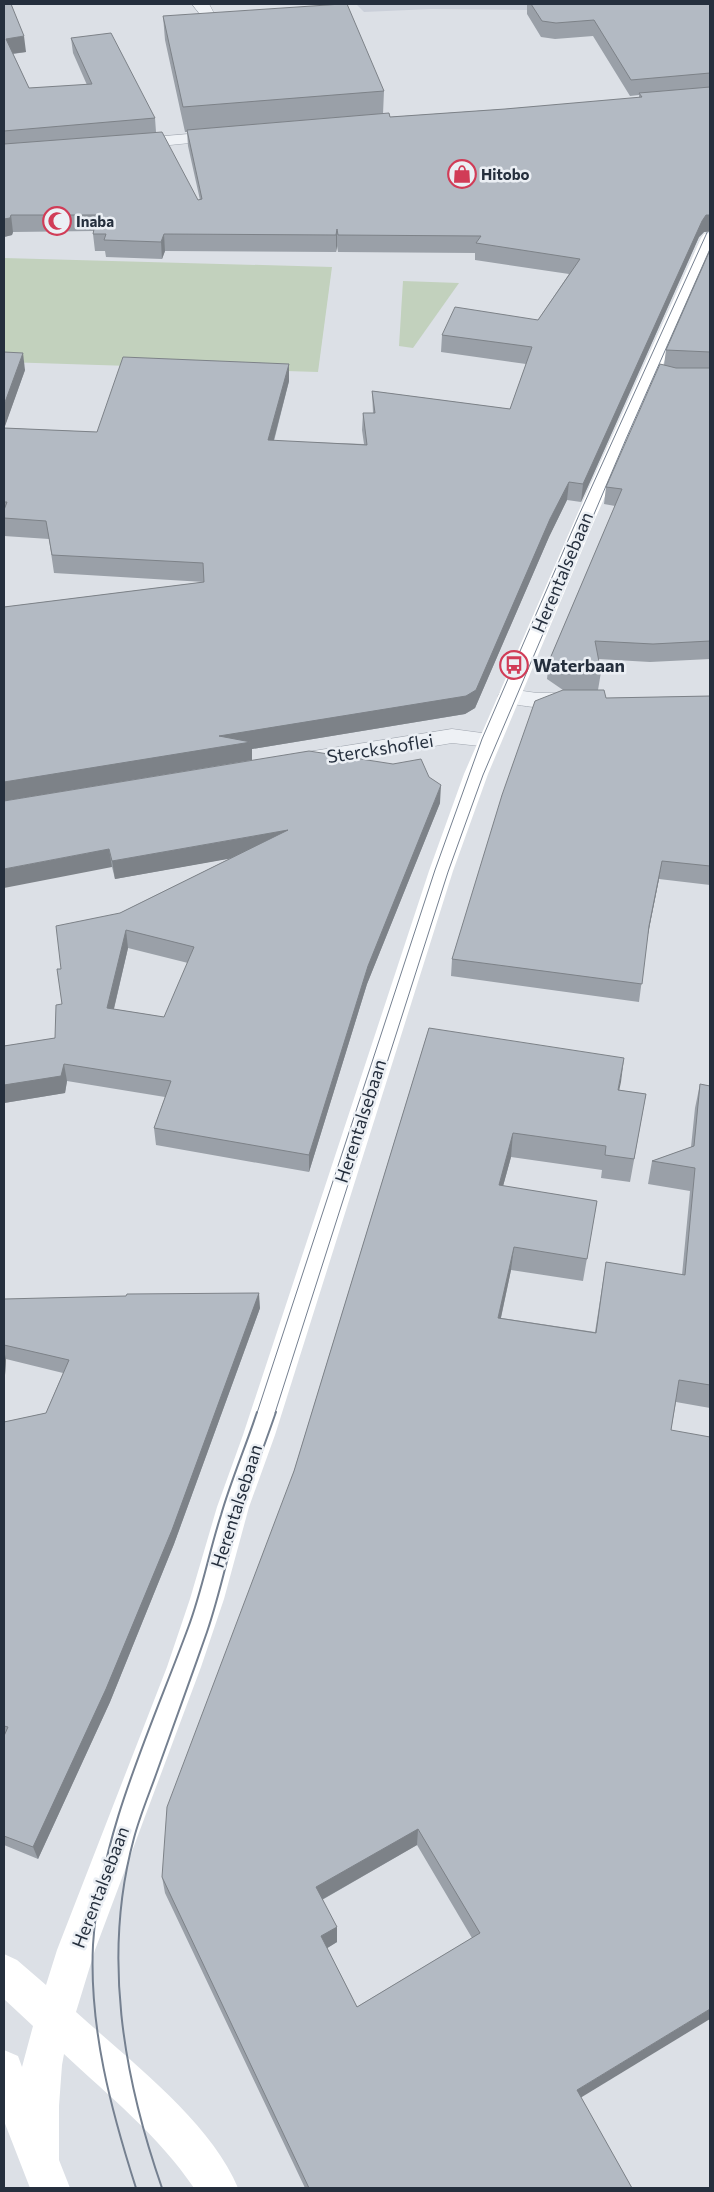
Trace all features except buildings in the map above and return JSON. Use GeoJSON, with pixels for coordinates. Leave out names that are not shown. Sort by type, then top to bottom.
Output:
{"type":"FeatureCollection","features":[{"type":"Feature","properties":{"kind":"street"},"geometry":{"type":"LineString","coordinates":[[113,145],[241,134]]}},
{"type":"Feature","properties":{"kind":"street","name":"Herentalsebaan"},"geometry":{"type":"LineString","coordinates":[[44,2174],[38,2106],[42,2065],[54,2020],[76,1950],[157,1740],[204,1608],[233,1507],[265,1417],[441,871],[489,740],[510,696],[586,517],[657,374],[710,238]]}},
{"type":"Feature","properties":{"kind":"street"},"geometry":{"type":"LineString","coordinates":[[510,696],[537,700],[599,698]]}},
{"type":"Feature","properties":{"kind":"street","name":"Sterckshoflei"},"geometry":{"type":"LineString","coordinates":[[275,765],[452,736],[489,740]]}},
{"type":"Feature","properties":{"kind":"street"},"geometry":{"type":"LineString","coordinates":[[4,1973],[165,2120],[192,2150],[218,2188]]}},
{"type":"Feature","properties":{"kind":"street"},"geometry":{"type":"LineString","coordinates":[[4,2070],[44,2174]]}},
{"type":"Feature","properties":{"kind":"shaded area"},"geometry":{"type":"Polygon","coordinates":[[[356,4],[530,4],[530,10],[431,9],[364,12],[356,4]]]}},
{"type":"Feature","properties":{"kind":"green space"},"geometry":{"type":"Polygon","coordinates":[[[4,258],[332,267],[318,372],[4,362],[4,258]]]}},
{"type":"Feature","properties":{"kind":"green space"},"geometry":{"type":"Polygon","coordinates":[[[403,281],[459,283],[413,348],[399,346],[403,281]]]}},
{"type":"Feature","properties":{"kind":"tram line"},"geometry":{"type":"LineString","coordinates":[[257,1413],[435,870],[482,739],[579,515],[710,226]]}},
{"type":"Feature","properties":{"kind":"tram line"},"geometry":{"type":"LineString","coordinates":[[275,1413],[448,872],[483,775],[626,439],[710,249]]}},
{"type":"Feature","properties":{"kind":"tram line"},"geometry":{"type":"LineString","coordinates":[[136,2188],[110,2099],[98,2038],[93,1976],[93,1945],[98,1904],[105,1863],[116,1823],[143,1744],[193,1614],[225,1502],[257,1412]]}},
{"type":"Feature","properties":{"kind":"tram line"},"geometry":{"type":"LineString","coordinates":[[162,2188],[148,2146],[137,2103],[121,2015],[119,1926],[124,1882],[139,1821],[207,1632],[242,1507],[276,1412]]}},
{"type":"Feature","properties":{"kind":"place","name":"Hitobo"},"geometry":{"type":"Point","coordinates":[462,174]}},
{"type":"Feature","properties":{"kind":"place","name":"Inaba"},"geometry":{"type":"Point","coordinates":[57,221]}},
{"type":"Feature","properties":{"kind":"place","name":"Waterbaan"},"geometry":{"type":"Point","coordinates":[514,665]}}]}
